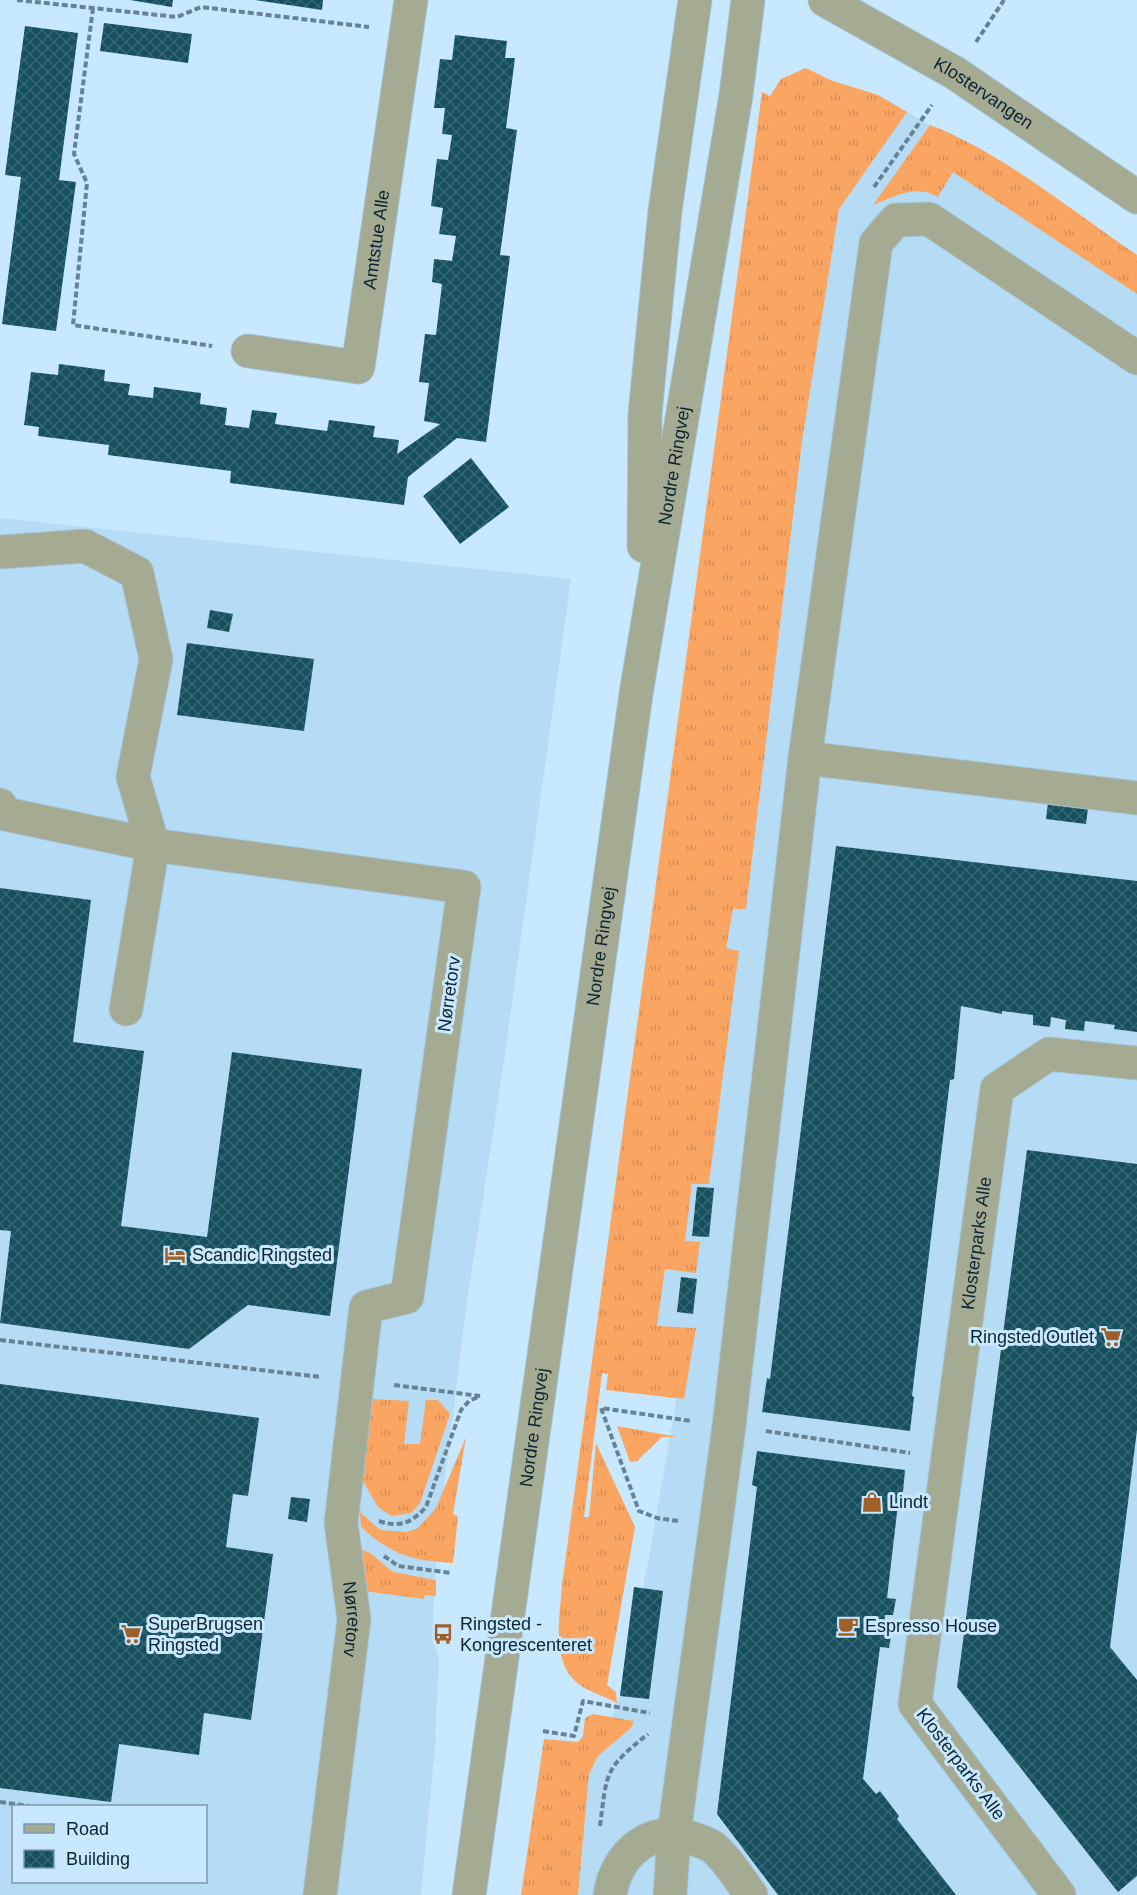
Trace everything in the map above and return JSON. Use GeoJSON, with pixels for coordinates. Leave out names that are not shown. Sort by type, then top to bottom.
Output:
{"type":"FeatureCollection","features":[{"type":"Feature","properties":{"kind":"street","name":"Amtstue Alle"},"geometry":{"type":"LineString","coordinates":[[248,351],[358,367],[411,0]]}},
{"type":"Feature","properties":{"kind":"street"},"geometry":{"type":"LineString","coordinates":[[636,694],[645,544],[645,414],[665,211],[695,0]]}},
{"type":"Feature","properties":{"kind":"street","name":"Nordre Ringvej"},"geometry":{"type":"LineString","coordinates":[[469,1895],[636,694],[736,95],[748,0]]}},
{"type":"Feature","properties":{"kind":"street","name":"Klostervangen"},"geometry":{"type":"LineString","coordinates":[[825,0],[955,73],[1137,197]]}},
{"type":"Feature","properties":{"kind":"street"},"geometry":{"type":"LineString","coordinates":[[670,1895],[674,1834],[729,1426],[805,759],[876,243],[896,220],[929,219],[1137,358]]}},
{"type":"Feature","properties":{"kind":"street"},"geometry":{"type":"LineString","coordinates":[[0,552],[85,546],[137,573],[156,659],[133,777],[153,845],[126,1010]]}},
{"type":"Feature","properties":{"kind":"street"},"geometry":{"type":"LineString","coordinates":[[805,759],[1137,798]]}},
{"type":"Feature","properties":{"kind":"street","name":"Nørretorv"},"geometry":{"type":"LineString","coordinates":[[0,805],[5,814],[153,845],[464,887],[407,1297],[366,1308],[371,1382],[345,1479],[341,1523],[354,1619],[320,1895]]}},
{"type":"Feature","properties":{"kind":"street","name":"Klosterparks Alle"},"geometry":{"type":"LineString","coordinates":[[1059,1895],[915,1704],[997,1089],[1049,1054],[1137,1063]]}},
{"type":"Feature","properties":{"kind":"street"},"geometry":{"type":"LineString","coordinates":[[610,1895],[612,1881],[625,1856],[648,1840],[674,1834],[713,1847],[751,1895]]}},
{"type":"Feature","properties":{"kind":"path"},"geometry":{"type":"LineString","coordinates":[[17,0],[177,17],[201,7],[407,32]]}},
{"type":"Feature","properties":{"kind":"path"},"geometry":{"type":"LineString","coordinates":[[955,73],[1004,0]]}},
{"type":"Feature","properties":{"kind":"path"},"geometry":{"type":"LineString","coordinates":[[93,8],[74,154],[87,183],[73,325],[248,351]]}},
{"type":"Feature","properties":{"kind":"path"},"geometry":{"type":"LineString","coordinates":[[0,1340],[480,1396],[469,1401],[461,1410],[426,1507],[415,1519],[390,1525],[378,1521],[345,1479]]}},
{"type":"Feature","properties":{"kind":"path"},"geometry":{"type":"LineString","coordinates":[[685,1521],[657,1518],[639,1510],[601,1408],[697,1422]]}},
{"type":"Feature","properties":{"kind":"path"},"geometry":{"type":"LineString","coordinates":[[760,1430],[946,1459]]}},
{"type":"Feature","properties":{"kind":"path"},"geometry":{"type":"LineString","coordinates":[[341,1523],[398,1566],[452,1574]]}},
{"type":"Feature","properties":{"kind":"path"},"geometry":{"type":"LineString","coordinates":[[543,1731],[574,1736],[583,1701],[690,1720]]}},
{"type":"Feature","properties":{"kind":"path"},"geometry":{"type":"LineString","coordinates":[[0,1804],[15,1805]]}},
{"type":"Feature","properties":{"kind":"shaded area"},"geometry":{"type":"Polygon","coordinates":[[[878,95],[930,125],[953,134],[1037,186],[1137,255],[1137,1895],[578,1895],[589,1774],[620,1696],[649,1558],[689,1327],[657,1327],[811,224],[878,95]]]}},
{"type":"Feature","properties":{"kind":"shaded area"},"geometry":{"type":"Polygon","coordinates":[[[0,518],[571,579],[502,1074],[466,1308],[437,1544],[432,1639],[439,1657],[435,1746],[421,1895],[0,1895],[0,518]]]}},
{"type":"Feature","properties":{"kind":"green space"},"geometry":{"type":"Polygon","coordinates":[[[806,68],[830,80],[878,95],[907,112],[839,209],[802,441],[746,909],[733,909],[726,948],[739,951],[709,1184],[692,1184],[685,1241],[700,1242],[696,1273],[665,1269],[657,1326],[696,1328],[684,1399],[606,1390],[608,1374],[602,1373],[584,1517],[589,1517],[596,1443],[635,1527],[607,1685],[616,1692],[617,1703],[584,1688],[567,1672],[559,1636],[562,1585],[762,92],[770,96],[781,79],[806,68]]]}},
{"type":"Feature","properties":{"kind":"green space"},"geometry":{"type":"Polygon","coordinates":[[[930,125],[984,151],[1010,167],[1137,255],[1137,294],[953,172],[938,197],[913,191],[873,205],[930,125]]]}},
{"type":"Feature","properties":{"kind":"green space"},"geometry":{"type":"Polygon","coordinates":[[[373,1399],[409,1401],[404,1444],[420,1444],[426,1400],[438,1400],[450,1414],[420,1503],[411,1513],[392,1516],[385,1512],[378,1507],[361,1478],[373,1399]]]}},
{"type":"Feature","properties":{"kind":"green space"},"geometry":{"type":"Polygon","coordinates":[[[617,1426],[678,1437],[662,1437],[637,1461],[630,1462],[617,1426]]]}},
{"type":"Feature","properties":{"kind":"green space"},"geometry":{"type":"Polygon","coordinates":[[[466,1437],[453,1514],[458,1516],[453,1563],[403,1555],[372,1537],[361,1527],[360,1512],[380,1530],[407,1532],[418,1528],[436,1508],[466,1437]]]}},
{"type":"Feature","properties":{"kind":"green space"},"geometry":{"type":"Polygon","coordinates":[[[362,1550],[369,1552],[393,1572],[436,1580],[436,1596],[425,1595],[424,1599],[363,1591],[357,1554],[362,1550]]]}},
{"type":"Feature","properties":{"kind":"green space"},"geometry":{"type":"Polygon","coordinates":[[[593,1714],[634,1721],[632,1727],[598,1756],[589,1774],[578,1895],[521,1895],[544,1739],[578,1742],[583,1736],[585,1718],[593,1714]]]}},
{"type":"Feature","properties":{"kind":"building"},"geometry":{"type":"Polygon","coordinates":[[[130,0],[173,0],[172,7],[130,0]]]}},
{"type":"Feature","properties":{"kind":"building"},"geometry":{"type":"Polygon","coordinates":[[[255,0],[323,0],[322,10],[255,0]]]}},
{"type":"Feature","properties":{"kind":"building"},"geometry":{"type":"Polygon","coordinates":[[[104,23],[192,34],[188,63],[100,51],[104,23]]]}},
{"type":"Feature","properties":{"kind":"building"},"geometry":{"type":"Polygon","coordinates":[[[25,26],[78,33],[59,180],[76,182],[56,331],[2,324],[21,177],[5,175],[25,26]]]}},
{"type":"Feature","properties":{"kind":"building"},"geometry":{"type":"Polygon","coordinates":[[[455,35],[507,41],[505,58],[515,58],[506,128],[517,130],[500,255],[510,256],[486,442],[457,438],[408,477],[404,505],[230,483],[231,471],[108,455],[109,445],[38,436],[39,427],[24,425],[31,372],[58,375],[59,364],[105,370],[104,381],[130,384],[128,395],[153,398],[154,387],[201,393],[200,404],[227,408],[225,425],[249,428],[252,410],[277,413],[275,424],[327,431],[329,420],[375,426],[373,437],[399,440],[397,454],[440,424],[424,421],[429,383],[419,382],[425,334],[436,335],[442,284],[432,282],[434,259],[452,261],[456,236],[439,234],[443,208],[431,206],[437,159],[448,160],[452,135],[442,134],[445,108],[434,108],[440,59],[452,60],[455,35]]]}},
{"type":"Feature","properties":{"kind":"building"},"geometry":{"type":"Polygon","coordinates":[[[471,458],[509,507],[460,544],[423,496],[471,458]]]}},
{"type":"Feature","properties":{"kind":"building"},"geometry":{"type":"Polygon","coordinates":[[[210,610],[233,614],[229,632],[207,628],[210,610]]]}},
{"type":"Feature","properties":{"kind":"building"},"geometry":{"type":"Polygon","coordinates":[[[187,643],[314,659],[304,731],[177,715],[187,643]]]}},
{"type":"Feature","properties":{"kind":"building"},"geometry":{"type":"Polygon","coordinates":[[[1048,802],[1088,808],[1086,824],[1046,819],[1048,802]]]}},
{"type":"Feature","properties":{"kind":"building"},"geometry":{"type":"Polygon","coordinates":[[[836,846],[1137,881],[1137,1032],[1114,1029],[1115,1025],[1085,1021],[1084,1031],[1065,1029],[1066,1020],[1051,1017],[1050,1027],[1033,1025],[1033,1015],[1002,1011],[1002,1014],[961,1006],[954,1079],[950,1080],[912,1396],[914,1397],[910,1431],[762,1412],[767,1378],[770,1379],[836,846]]]}},
{"type":"Feature","properties":{"kind":"building"},"geometry":{"type":"Polygon","coordinates":[[[0,888],[91,900],[73,1042],[144,1051],[121,1226],[207,1237],[232,1052],[362,1069],[330,1316],[248,1305],[189,1349],[0,1323],[11,1231],[0,1230],[0,888]]]}},
{"type":"Feature","properties":{"kind":"building"},"geometry":{"type":"Polygon","coordinates":[[[1027,1150],[1137,1164],[1137,1430],[1110,1647],[1137,1680],[1137,1876],[1118,1892],[957,1687],[1027,1150]]]}},
{"type":"Feature","properties":{"kind":"building"},"geometry":{"type":"Polygon","coordinates":[[[697,1187],[714,1188],[709,1237],[692,1236],[697,1187]]]}},
{"type":"Feature","properties":{"kind":"building"},"geometry":{"type":"Polygon","coordinates":[[[681,1277],[697,1279],[693,1314],[677,1312],[681,1277]]]}},
{"type":"Feature","properties":{"kind":"building","name":"SuperBrugsen Ringsted"},"geometry":{"type":"Polygon","coordinates":[[[0,1384],[259,1418],[248,1496],[233,1494],[226,1547],[273,1554],[251,1720],[204,1713],[199,1755],[119,1744],[111,1802],[0,1788],[0,1384]]]}},
{"type":"Feature","properties":{"kind":"building"},"geometry":{"type":"Polygon","coordinates":[[[757,1451],[905,1470],[902,1503],[898,1504],[887,1598],[896,1599],[893,1615],[885,1615],[884,1630],[892,1631],[889,1648],[880,1647],[863,1779],[876,1794],[880,1791],[899,1816],[897,1819],[956,1895],[778,1895],[717,1814],[757,1487],[752,1485],[757,1451]]]}},
{"type":"Feature","properties":{"kind":"building"},"geometry":{"type":"Polygon","coordinates":[[[291,1497],[310,1499],[307,1522],[288,1519],[291,1497]]]}},
{"type":"Feature","properties":{"kind":"building"},"geometry":{"type":"Polygon","coordinates":[[[634,1587],[663,1591],[649,1699],[620,1696],[634,1587]]]}},
{"type":"Feature","properties":{"kind":"place","name":"Scandic Ringsted"},"geometry":{"type":"Point","coordinates":[175,1255]}},
{"type":"Feature","properties":{"kind":"place","name":"Ringsted Outlet"},"geometry":{"type":"Point","coordinates":[1111,1337]}},
{"type":"Feature","properties":{"kind":"place","name":"Lindt"},"geometry":{"type":"Point","coordinates":[872,1502]}},
{"type":"Feature","properties":{"kind":"place","name":"Espresso House"},"geometry":{"type":"Point","coordinates":[848,1626]}},
{"type":"Feature","properties":{"kind":"place","name":"SuperBrugsen Ringsted"},"geometry":{"type":"Point","coordinates":[131,1634]}},
{"type":"Feature","properties":{"kind":"place","name":"Ringsted - Kongrescenteret"},"geometry":{"type":"Point","coordinates":[443,1634]}}]}
